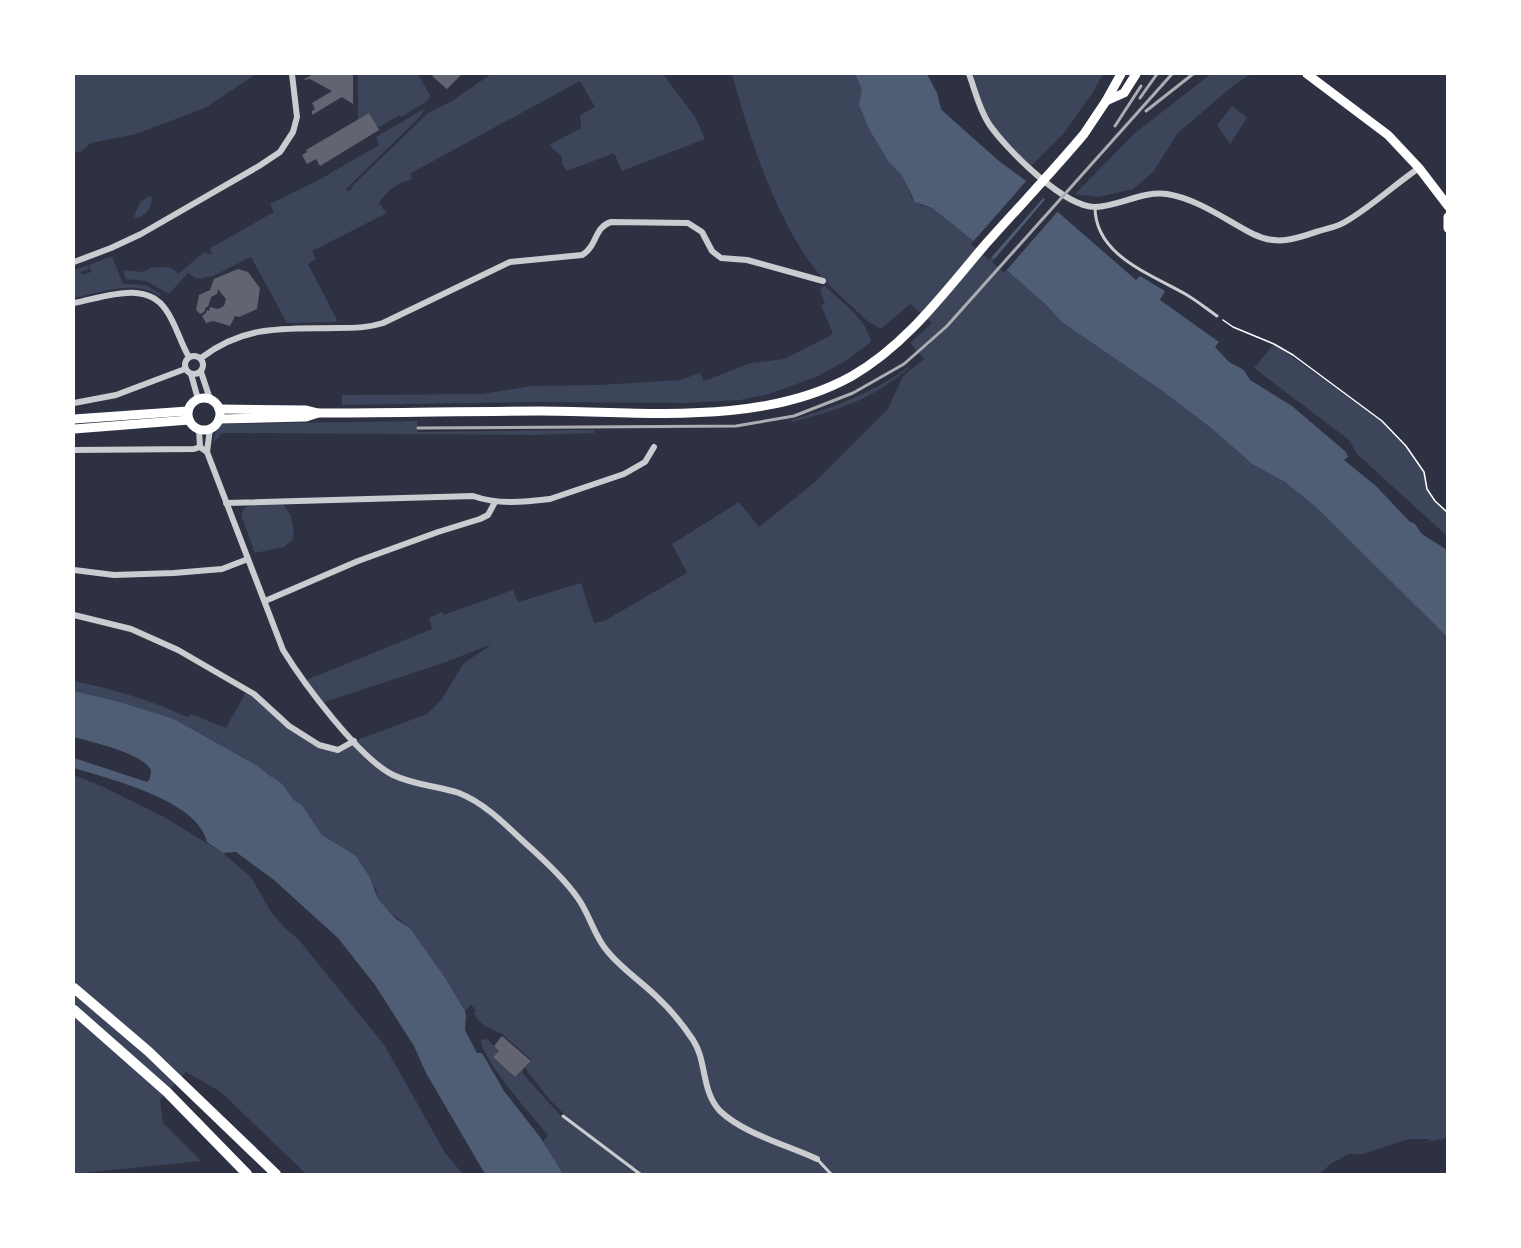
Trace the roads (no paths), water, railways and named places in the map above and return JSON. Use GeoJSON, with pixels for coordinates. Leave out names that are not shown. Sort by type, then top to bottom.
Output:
{"type":"FeatureCollection","features":[{"type":"Feature","properties":{"kind":"highway"},"geometry":{"type":"LineString","coordinates":[[74,988],[179,1080],[276,1174]]}},
{"type":"Feature","properties":{"kind":"highway"},"geometry":{"type":"LineString","coordinates":[[74,1010],[167,1092],[247,1174]]}},
{"type":"Feature","properties":{"kind":"main road"},"geometry":{"type":"LineString","coordinates":[[219,419],[297,418],[318,413],[695,412],[757,407],[806,395],[851,376],[887,351],[924,316],[1084,134],[1121,74]]}},
{"type":"Feature","properties":{"kind":"main road"},"geometry":{"type":"LineString","coordinates":[[1106,101],[1124,93],[1136,74]]}},
{"type":"Feature","properties":{"kind":"main road"},"geometry":{"type":"LineString","coordinates":[[1307,74],[1398,144],[1448,207]]}},
{"type":"Feature","properties":{"kind":"main road"},"geometry":{"type":"LineString","coordinates":[[1448,217],[1448,228]]}},
{"type":"Feature","properties":{"kind":"main road"},"geometry":{"type":"LineString","coordinates":[[198,399],[210,399],[219,409],[219,419],[210,429],[199,430],[188,415],[191,405],[198,399]]}},
{"type":"Feature","properties":{"kind":"main road"},"geometry":{"type":"LineString","coordinates":[[219,409],[306,410],[318,413]]}},
{"type":"Feature","properties":{"kind":"main road"},"geometry":{"type":"LineString","coordinates":[[74,419],[188,415]]}},
{"type":"Feature","properties":{"kind":"main road"},"geometry":{"type":"LineString","coordinates":[[74,429],[188,415]]}},
{"type":"Feature","properties":{"kind":"street"},"geometry":{"type":"LineString","coordinates":[[74,262],[141,234],[280,152],[293,132],[297,117],[298,108],[292,74]]}},
{"type":"Feature","properties":{"kind":"street"},"geometry":{"type":"LineString","coordinates":[[969,74],[988,123],[1005,143],[1029,168],[1055,188],[1083,204],[1095,207],[1144,195],[1168,195],[1198,205],[1256,236],[1275,242],[1297,240],[1344,222],[1419,168]]}},
{"type":"Feature","properties":{"kind":"street"},"geometry":{"type":"LineString","coordinates":[[201,358],[224,343],[251,332],[361,328],[392,321],[510,262],[582,255],[591,248],[601,227],[611,222],[688,223],[702,231],[712,252],[721,258],[747,260],[823,281]]}},
{"type":"Feature","properties":{"kind":"street"},"geometry":{"type":"LineString","coordinates":[[74,303],[125,293],[138,293],[157,300],[167,311],[189,357]]}},
{"type":"Feature","properties":{"kind":"street"},"geometry":{"type":"LineString","coordinates":[[198,399],[185,362],[189,357],[195,356],[201,358],[204,365],[201,372],[210,399]]}},
{"type":"Feature","properties":{"kind":"street"},"geometry":{"type":"LineString","coordinates":[[74,403],[116,395],[188,371],[197,374],[201,372]]}},
{"type":"Feature","properties":{"kind":"street"},"geometry":{"type":"LineString","coordinates":[[210,429],[207,452],[283,650],[296,672],[374,762],[393,775],[458,793],[486,808],[504,824],[577,897],[606,951],[660,999],[687,1031],[696,1045],[706,1085],[718,1109],[747,1129],[817,1160]]}},
{"type":"Feature","properties":{"kind":"street"},"geometry":{"type":"LineString","coordinates":[[199,430],[200,447]]}},
{"type":"Feature","properties":{"kind":"street"},"geometry":{"type":"LineString","coordinates":[[200,447],[207,452]]}},
{"type":"Feature","properties":{"kind":"street"},"geometry":{"type":"LineString","coordinates":[[74,450],[194,449],[200,447]]}},
{"type":"Feature","properties":{"kind":"street"},"geometry":{"type":"LineString","coordinates":[[226,503],[473,496],[495,502],[550,499],[624,474],[645,462],[654,447]]}},
{"type":"Feature","properties":{"kind":"street"},"geometry":{"type":"LineString","coordinates":[[265,601],[358,561],[480,519],[488,515],[495,502]]}},
{"type":"Feature","properties":{"kind":"street"},"geometry":{"type":"LineString","coordinates":[[74,570],[114,575],[174,573],[222,569],[248,559]]}},
{"type":"Feature","properties":{"kind":"street"},"geometry":{"type":"LineString","coordinates":[[74,615],[131,629],[178,650],[254,694],[289,726],[319,746],[338,750],[354,741]]}},
{"type":"Feature","properties":{"kind":"lane"},"geometry":{"type":"LineString","coordinates":[[1095,207],[1095,218],[1100,232],[1123,257],[1156,280],[1190,296],[1217,316]]}},
{"type":"Feature","properties":{"kind":"lane"},"geometry":{"type":"LineString","coordinates":[[563,1116],[640,1174]]}},
{"type":"Feature","properties":{"kind":"lane"},"geometry":{"type":"LineString","coordinates":[[817,1160],[831,1174]]}},
{"type":"Feature","properties":{"kind":"railway"},"geometry":{"type":"LineString","coordinates":[[1140,98],[1157,74]]}},
{"type":"Feature","properties":{"kind":"railway"},"geometry":{"type":"LineString","coordinates":[[418,428],[736,426],[794,416],[853,393],[904,364],[947,326],[1172,74]]}},
{"type":"Feature","properties":{"kind":"railway"},"geometry":{"type":"LineString","coordinates":[[1146,111],[1193,74]]}},
{"type":"Feature","properties":{"kind":"railway"},"geometry":{"type":"LineString","coordinates":[[1115,126],[1141,86]]}}]}
